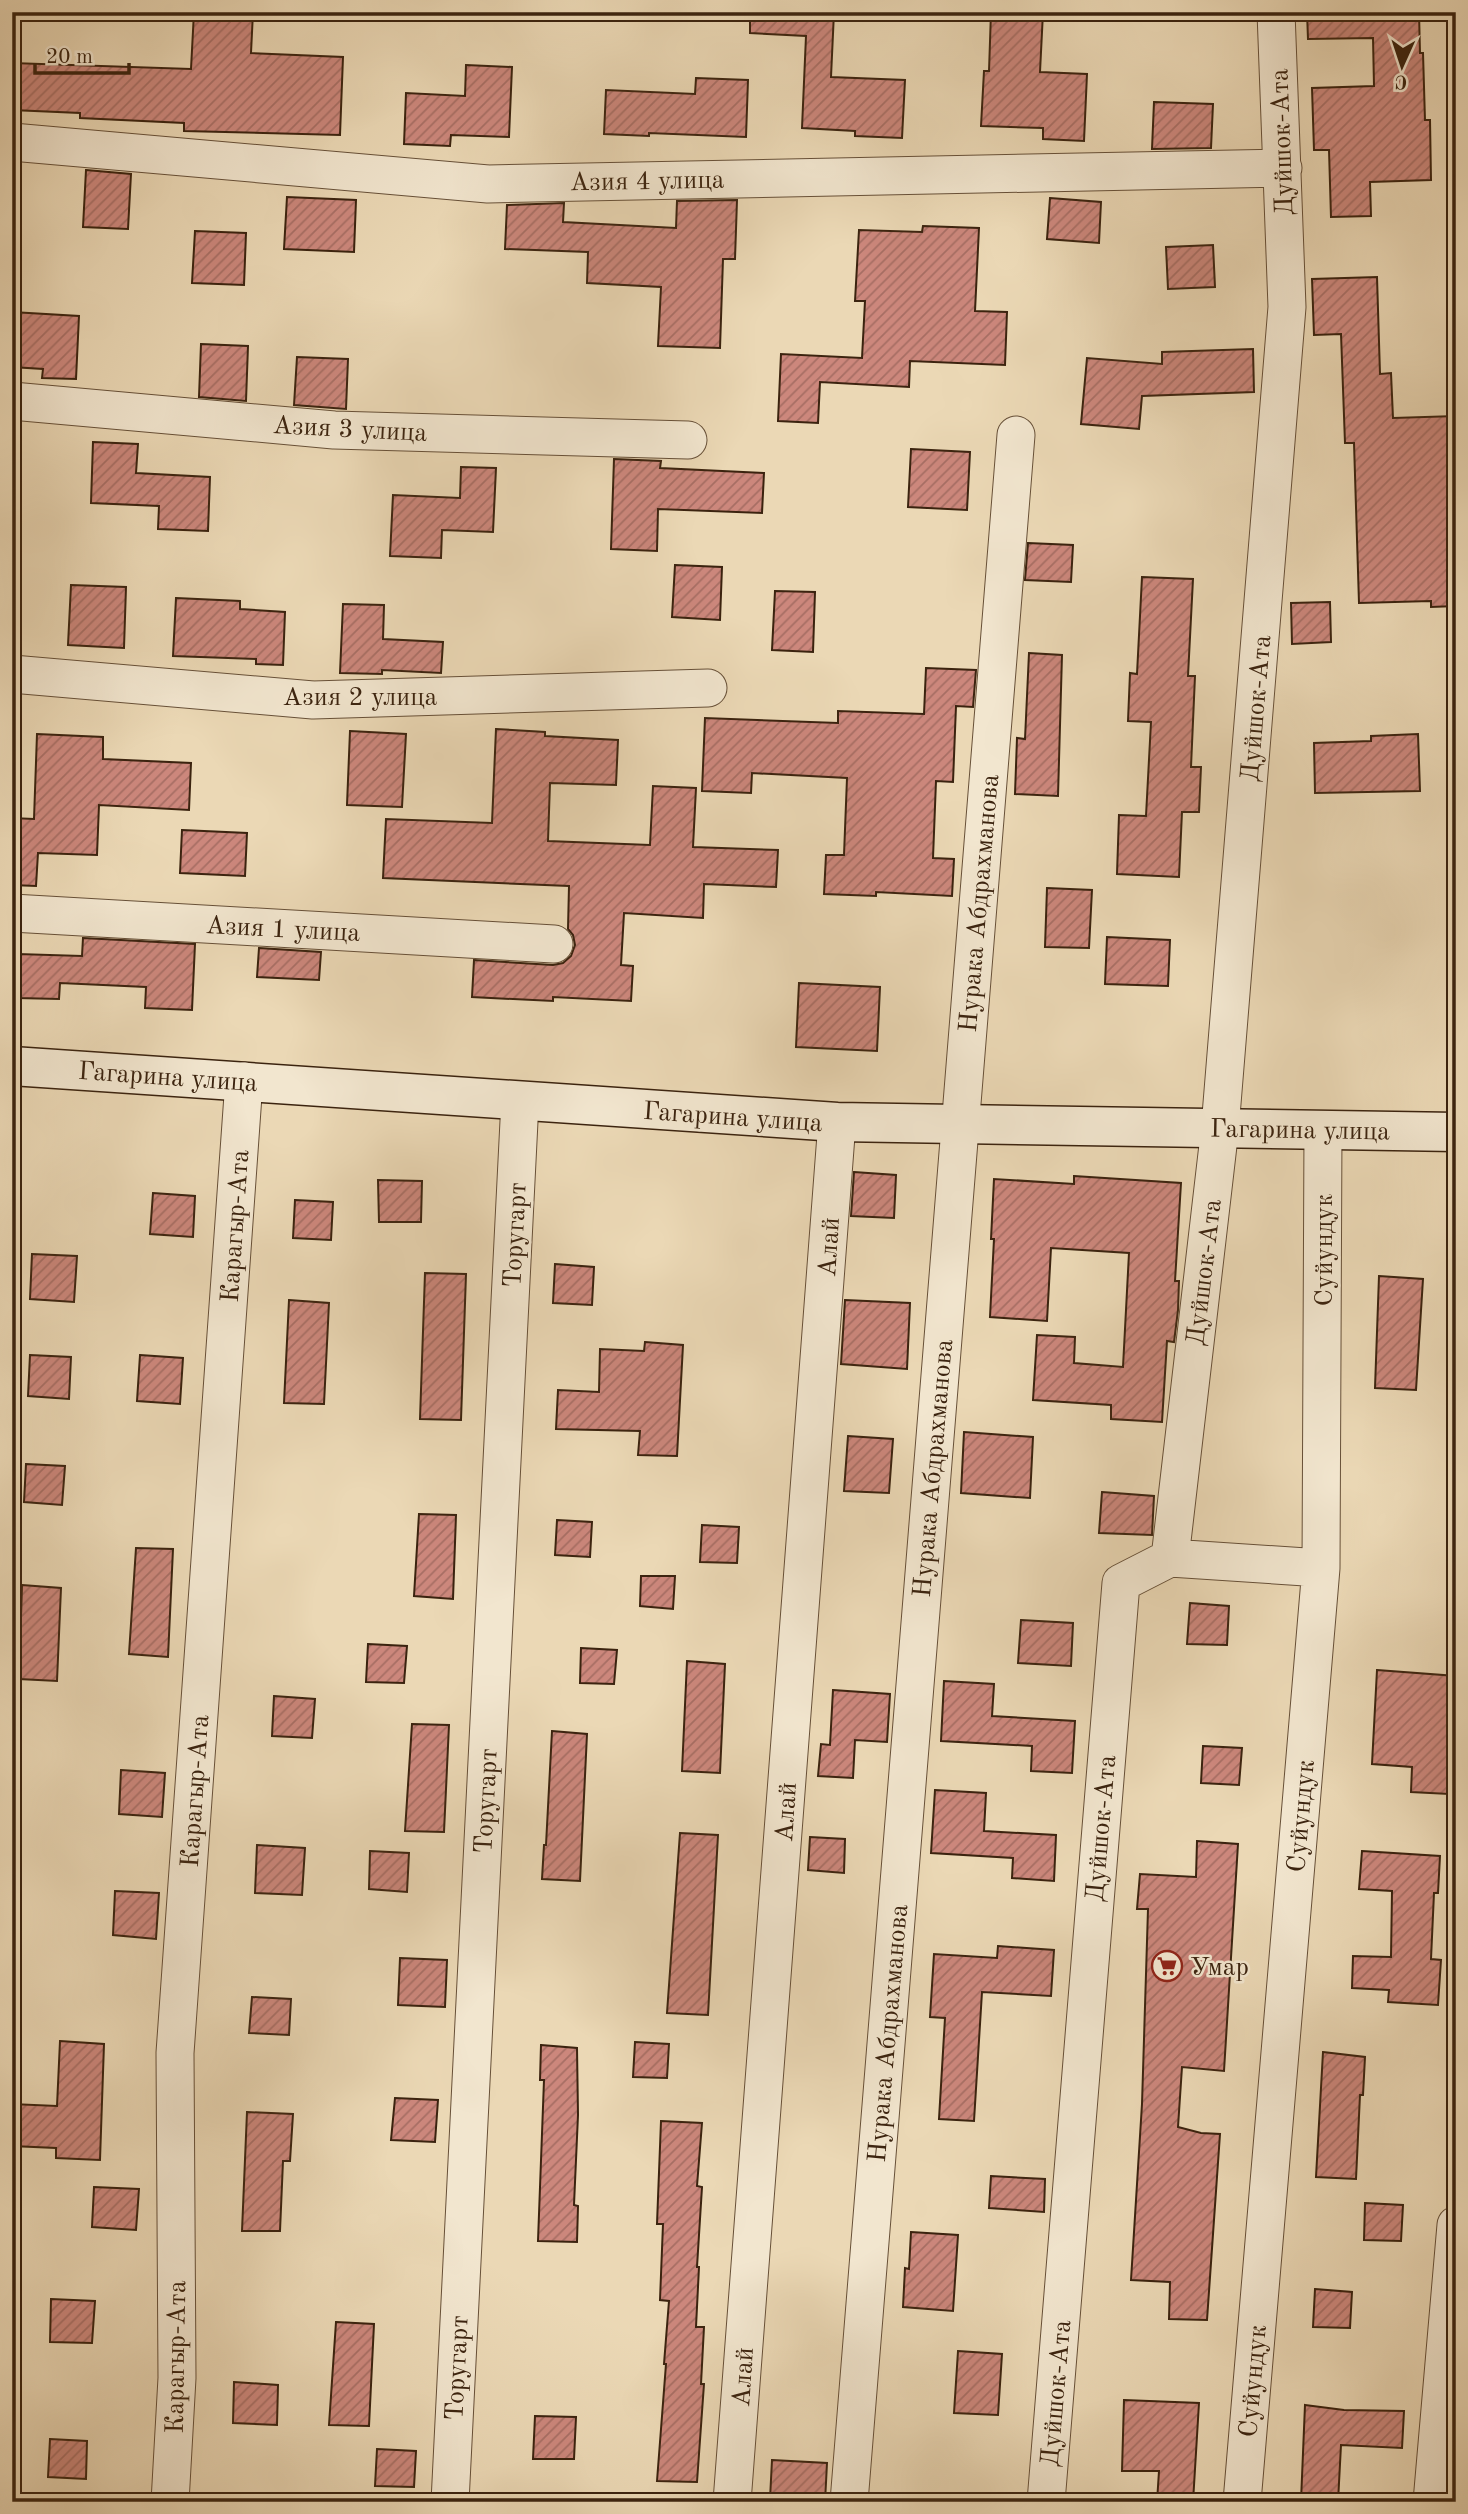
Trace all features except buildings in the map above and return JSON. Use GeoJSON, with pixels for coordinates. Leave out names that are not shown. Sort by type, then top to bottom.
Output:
{"type":"FeatureCollection","features":[{"type":"Feature","properties":{"kind":"main road","name":"Гагарина улица"},"geometry":{"type":"LineString","coordinates":[[12,1066],[837,1122],[1456,1132]]}},
{"type":"Feature","properties":{"kind":"street","name":"Дуйшок-Ата"},"geometry":{"type":"LineString","coordinates":[[1046,2502],[1121,1583],[1170,1558],[1220,1128],[1287,307],[1276,12]]}},
{"type":"Feature","properties":{"kind":"street","name":"Азия 4 улица"},"geometry":{"type":"LineString","coordinates":[[12,142],[488,184],[1283,168]]}},
{"type":"Feature","properties":{"kind":"street","name":"Азия 3 улица"},"geometry":{"type":"LineString","coordinates":[[12,401],[334,430],[688,440]]}},
{"type":"Feature","properties":{"kind":"street","name":"Нурака Абдрахманова"},"geometry":{"type":"LineString","coordinates":[[849,2502],[1016,435]]}},
{"type":"Feature","properties":{"kind":"street","name":"Азия 2 улица"},"geometry":{"type":"LineString","coordinates":[[12,674],[313,700],[708,688]]}},
{"type":"Feature","properties":{"kind":"street","name":"Азия 1 улица"},"geometry":{"type":"LineString","coordinates":[[12,913],[554,944]]}},
{"type":"Feature","properties":{"kind":"street","name":"Карагыр-Ата"},"geometry":{"type":"LineString","coordinates":[[170,2502],[177,2378],[175,2053],[244,1081]]}},
{"type":"Feature","properties":{"kind":"street","name":"Торугарт"},"geometry":{"type":"LineString","coordinates":[[450,2502],[520,1101]]}},
{"type":"Feature","properties":{"kind":"street","name":"Алай"},"geometry":{"type":"LineString","coordinates":[[732,2502],[837,1122]]}},
{"type":"Feature","properties":{"kind":"street","name":"Суйундук"},"geometry":{"type":"LineString","coordinates":[[1242,2502],[1321,1568],[1323,1130]]}},
{"type":"Feature","properties":{"kind":"street"},"geometry":{"type":"LineString","coordinates":[[1170,1558],[1321,1568]]}},
{"type":"Feature","properties":{"kind":"street"},"geometry":{"type":"LineString","coordinates":[[1432,2502],[1456,2225]]}},
{"type":"Feature","properties":{"kind":"place","name":"Умар"},"geometry":{"type":"Point","coordinates":[1167,1966]}}]}
